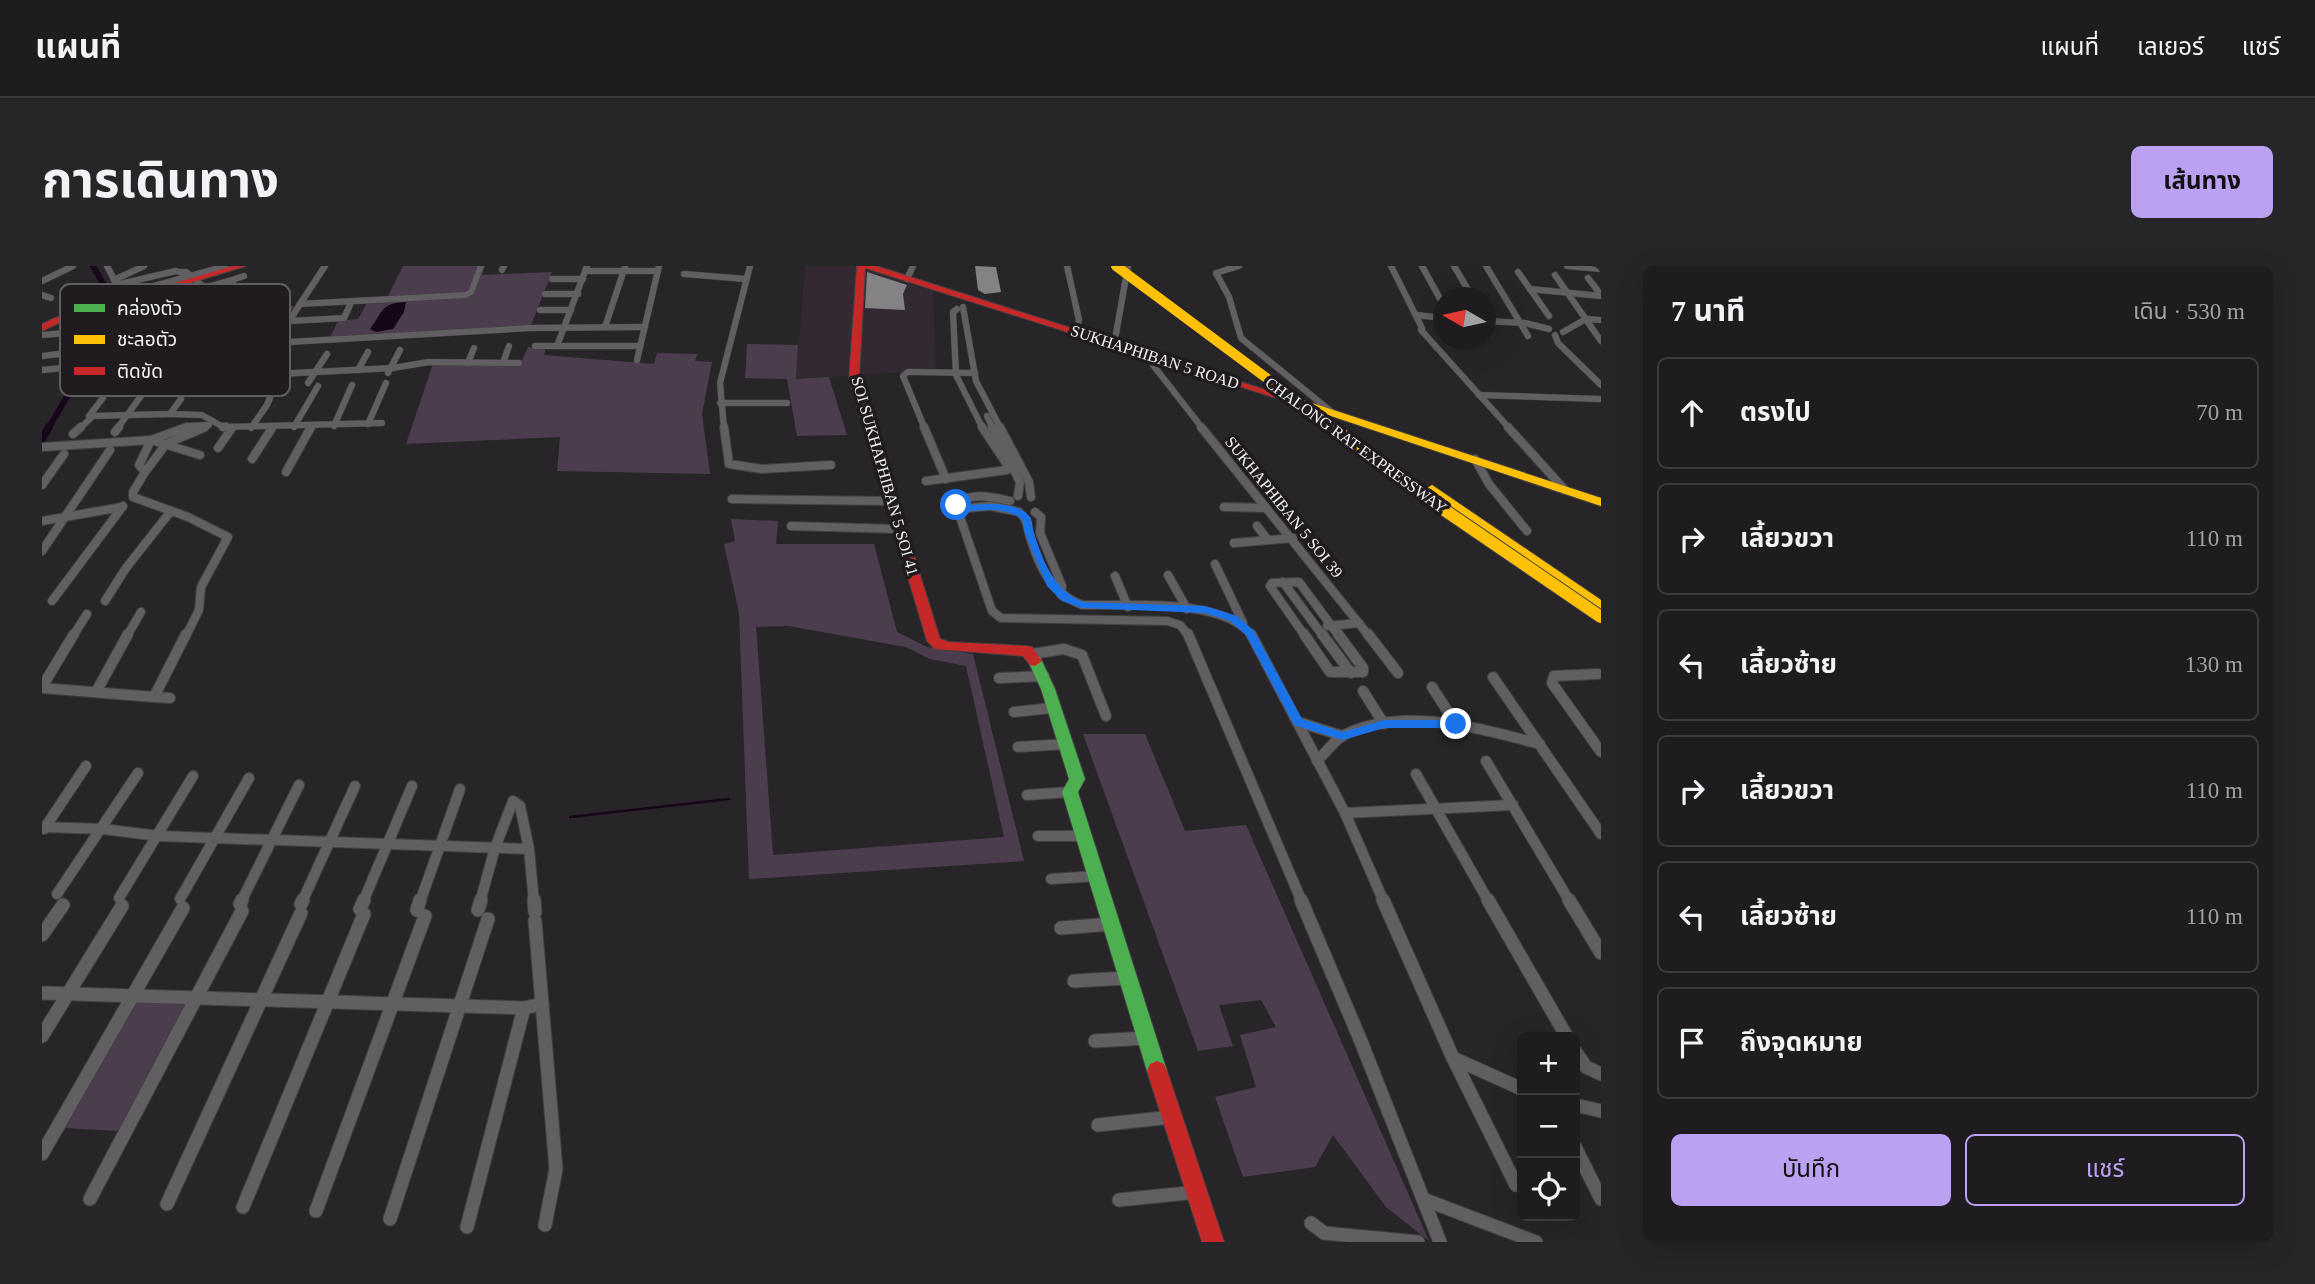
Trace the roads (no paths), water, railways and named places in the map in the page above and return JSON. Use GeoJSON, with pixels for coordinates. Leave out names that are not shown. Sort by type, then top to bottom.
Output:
{"type":"FeatureCollection","features":[{"type":"Feature","properties":{"kind":"main road","name":"SOI SUKHAPHIBAN 5 SOI 41"},"geometry":{"type":"LineString","coordinates":[[860,266],[854,379],[934,641],[949,647],[1027,651],[1032,654]]}},
{"type":"Feature","properties":{"kind":"main road","name":"SUKHAPHIBAN 5 ROAD"},"geometry":{"type":"LineString","coordinates":[[867,266],[910,272],[962,303],[1076,333],[1265,391],[1601,502]]}},
{"type":"Feature","properties":{"kind":"main road","name":"CHALONG RAT EXPRESSWAY"},"geometry":{"type":"LineString","coordinates":[[1116,266],[1440,507],[1601,617]]}},
{"type":"Feature","properties":{"kind":"main road","name":"CHALONG RAT EXPRESSWAY"},"geometry":{"type":"LineString","coordinates":[[1128,266],[1223,338],[1601,607]]}},
{"type":"Feature","properties":{"kind":"main road"},"geometry":{"type":"LineString","coordinates":[[189,279],[239,274]]}},
{"type":"Feature","properties":{"kind":"main road"},"geometry":{"type":"LineString","coordinates":[[42,328],[60,319]]}},
{"type":"Feature","properties":{"kind":"main road"},"geometry":{"type":"LineString","coordinates":[[1483,525],[1601,600]]}},
{"type":"Feature","properties":{"kind":"main road"},"geometry":{"type":"LineString","coordinates":[[1032,654],[1044,676],[1052,708],[1077,779],[1070,792],[1213,1242]]}},
{"type":"Feature","properties":{"kind":"street"},"geometry":{"type":"LineString","coordinates":[[42,281],[73,266]]}},
{"type":"Feature","properties":{"kind":"street"},"geometry":{"type":"LineString","coordinates":[[108,266],[116,283],[189,279]]}},
{"type":"Feature","properties":{"kind":"street"},"geometry":{"type":"LineString","coordinates":[[114,279],[144,266]]}},
{"type":"Feature","properties":{"kind":"street"},"geometry":{"type":"LineString","coordinates":[[166,284],[226,266]]}},
{"type":"Feature","properties":{"kind":"street"},"geometry":{"type":"LineString","coordinates":[[290,321],[325,266]]}},
{"type":"Feature","properties":{"kind":"street"},"geometry":{"type":"LineString","coordinates":[[300,304],[466,295],[471,292],[481,266]]}},
{"type":"Feature","properties":{"kind":"street"},"geometry":{"type":"LineString","coordinates":[[750,266],[720,383],[727,459],[734,467],[831,465]]}},
{"type":"Feature","properties":{"kind":"street"},"geometry":{"type":"LineString","coordinates":[[1067,266],[1079,320],[1076,333]]}},
{"type":"Feature","properties":{"kind":"street"},"geometry":{"type":"LineString","coordinates":[[1114,345],[1128,266]]}},
{"type":"Feature","properties":{"kind":"street"},"geometry":{"type":"LineString","coordinates":[[1210,266],[1229,297],[1241,338],[1333,413]]}},
{"type":"Feature","properties":{"kind":"street"},"geometry":{"type":"LineString","coordinates":[[1216,273],[1239,266]]}},
{"type":"Feature","properties":{"kind":"street"},"geometry":{"type":"LineString","coordinates":[[1391,266],[1422,329],[1565,490]]}},
{"type":"Feature","properties":{"kind":"street"},"geometry":{"type":"LineString","coordinates":[[1422,266],[1434,287]]}},
{"type":"Feature","properties":{"kind":"street"},"geometry":{"type":"LineString","coordinates":[[1454,266],[1466,287]]}},
{"type":"Feature","properties":{"kind":"street"},"geometry":{"type":"LineString","coordinates":[[1486,266],[1528,337]]}},
{"type":"Feature","properties":{"kind":"street"},"geometry":{"type":"LineString","coordinates":[[1567,266],[1585,273],[1601,296]]}},
{"type":"Feature","properties":{"kind":"street"},"geometry":{"type":"LineString","coordinates":[[557,346],[587,269],[659,269],[637,360]]}},
{"type":"Feature","properties":{"kind":"street"},"geometry":{"type":"LineString","coordinates":[[605,327],[624,269]]}},
{"type":"Feature","properties":{"kind":"street"},"geometry":{"type":"LineString","coordinates":[[1585,273],[1601,269]]}},
{"type":"Feature","properties":{"kind":"street"},"geometry":{"type":"LineString","coordinates":[[1518,272],[1549,316]]}},
{"type":"Feature","properties":{"kind":"street"},"geometry":{"type":"LineString","coordinates":[[684,274],[746,279]]}},
{"type":"Feature","properties":{"kind":"street"},"geometry":{"type":"LineString","coordinates":[[1555,275],[1582,320],[1601,341]]}},
{"type":"Feature","properties":{"kind":"street"},"geometry":{"type":"LineString","coordinates":[[552,279],[583,279]]}},
{"type":"Feature","properties":{"kind":"street"},"geometry":{"type":"LineString","coordinates":[[1530,289],[1601,296]]}},
{"type":"Feature","properties":{"kind":"street"},"geometry":{"type":"LineString","coordinates":[[545,294],[578,294]]}},
{"type":"Feature","properties":{"kind":"street"},"geometry":{"type":"LineString","coordinates":[[42,295],[51,298]]}},
{"type":"Feature","properties":{"kind":"street"},"geometry":{"type":"LineString","coordinates":[[962,303],[976,381],[1029,482],[1031,497]]}},
{"type":"Feature","properties":{"kind":"street"},"geometry":{"type":"LineString","coordinates":[[926,481],[1002,473],[1008,466],[975,417],[956,373],[953,312],[962,303]]}},
{"type":"Feature","properties":{"kind":"street"},"geometry":{"type":"LineString","coordinates":[[290,321],[344,318],[350,305]]}},
{"type":"Feature","properties":{"kind":"street"},"geometry":{"type":"LineString","coordinates":[[540,310],[571,310]]}},
{"type":"Feature","properties":{"kind":"street"},"geometry":{"type":"LineString","coordinates":[[1416,316],[1433,317]]}},
{"type":"Feature","properties":{"kind":"street"},"geometry":{"type":"LineString","coordinates":[[313,337],[323,319]]}},
{"type":"Feature","properties":{"kind":"street"},"geometry":{"type":"LineString","coordinates":[[1496,322],[1519,323],[1563,332],[1582,320]]}},
{"type":"Feature","properties":{"kind":"street"},"geometry":{"type":"LineString","coordinates":[[1551,331],[1572,321],[1601,320]]}},
{"type":"Feature","properties":{"kind":"street"},"geometry":{"type":"LineString","coordinates":[[290,342],[511,329],[645,327]]}},
{"type":"Feature","properties":{"kind":"street"},"geometry":{"type":"LineString","coordinates":[[503,363],[511,329]]}},
{"type":"Feature","properties":{"kind":"street"},"geometry":{"type":"LineString","coordinates":[[1551,331],[1558,343],[1601,385]]}},
{"type":"Feature","properties":{"kind":"street"},"geometry":{"type":"LineString","coordinates":[[468,363],[472,332]]}},
{"type":"Feature","properties":{"kind":"street"},"geometry":{"type":"LineString","coordinates":[[42,335],[60,334]]}},
{"type":"Feature","properties":{"kind":"street"},"geometry":{"type":"LineString","coordinates":[[429,362],[434,334]]}},
{"type":"Feature","properties":{"kind":"street"},"geometry":{"type":"LineString","coordinates":[[351,350],[356,338]]}},
{"type":"Feature","properties":{"kind":"street"},"geometry":{"type":"LineString","coordinates":[[290,352],[296,342]]}},
{"type":"Feature","properties":{"kind":"street"},"geometry":{"type":"LineString","coordinates":[[535,346],[640,346]]}},
{"type":"Feature","properties":{"kind":"street"},"geometry":{"type":"LineString","coordinates":[[368,424],[390,368],[400,351]]}},
{"type":"Feature","properties":{"kind":"street"},"geometry":{"type":"LineString","coordinates":[[334,426],[349,383],[368,352]]}},
{"type":"Feature","properties":{"kind":"street"},"geometry":{"type":"LineString","coordinates":[[42,356],[60,354]]}},
{"type":"Feature","properties":{"kind":"street"},"geometry":{"type":"LineString","coordinates":[[308,383],[327,354]]}},
{"type":"Feature","properties":{"kind":"street","name":"SUKHAPHIBAN 5 SOI 39"},"geometry":{"type":"LineString","coordinates":[[1151,357],[1153,365],[1177,398],[1293,538],[1398,673]]}},
{"type":"Feature","properties":{"kind":"street"},"geometry":{"type":"LineString","coordinates":[[290,373],[390,368],[429,362],[519,363]]}},
{"type":"Feature","properties":{"kind":"street"},"geometry":{"type":"LineString","coordinates":[[1265,391],[1273,373],[1273,365]]}},
{"type":"Feature","properties":{"kind":"street"},"geometry":{"type":"LineString","coordinates":[[42,370],[60,368]]}},
{"type":"Feature","properties":{"kind":"street"},"geometry":{"type":"LineString","coordinates":[[946,478],[904,376],[908,372],[973,371]]}},
{"type":"Feature","properties":{"kind":"street"},"geometry":{"type":"LineString","coordinates":[[973,371],[970,381],[1020,482],[1014,499],[1017,512],[1026,518],[1039,558],[1052,586],[1061,595],[1082,605],[1187,609],[1221,614],[1244,625]]}},
{"type":"Feature","properties":{"kind":"street"},"geometry":{"type":"LineString","coordinates":[[294,427],[318,386]]}},
{"type":"Feature","properties":{"kind":"street"},"geometry":{"type":"LineString","coordinates":[[1479,395],[1600,399]]}},
{"type":"Feature","properties":{"kind":"street"},"geometry":{"type":"LineString","coordinates":[[91,418],[88,414],[101,396]]}},
{"type":"Feature","properties":{"kind":"street"},"geometry":{"type":"LineString","coordinates":[[115,432],[138,396]]}},
{"type":"Feature","properties":{"kind":"street"},"geometry":{"type":"LineString","coordinates":[[251,428],[270,396]]}},
{"type":"Feature","properties":{"kind":"street"},"geometry":{"type":"LineString","coordinates":[[160,424],[181,399]]}},
{"type":"Feature","properties":{"kind":"street"},"geometry":{"type":"LineString","coordinates":[[720,403],[787,402]]}},
{"type":"Feature","properties":{"kind":"street"},"geometry":{"type":"LineString","coordinates":[[1306,405],[1306,410],[1316,421],[1399,483],[1601,623]]}},
{"type":"Feature","properties":{"kind":"street"},"geometry":{"type":"LineString","coordinates":[[73,434],[91,418],[196,414],[208,416],[211,423]]}},
{"type":"Feature","properties":{"kind":"street"},"geometry":{"type":"LineString","coordinates":[[46,444],[151,440],[211,423],[232,428],[272,428],[382,423]]}},
{"type":"Feature","properties":{"kind":"street"},"geometry":{"type":"LineString","coordinates":[[286,472],[311,427]]}},
{"type":"Feature","properties":{"kind":"street"},"geometry":{"type":"LineString","coordinates":[[218,448],[232,428]]}},
{"type":"Feature","properties":{"kind":"street"},"geometry":{"type":"LineString","coordinates":[[252,459],[272,428]]}},
{"type":"Feature","properties":{"kind":"street"},"geometry":{"type":"LineString","coordinates":[[154,696],[199,610],[201,587],[228,537],[215,528],[132,495],[166,444],[189,430]]}},
{"type":"Feature","properties":{"kind":"street"},"geometry":{"type":"LineString","coordinates":[[151,440],[200,455]]}},
{"type":"Feature","properties":{"kind":"street"},"geometry":{"type":"LineString","coordinates":[[145,472],[139,465],[151,440]]}},
{"type":"Feature","properties":{"kind":"street"},"geometry":{"type":"LineString","coordinates":[[42,551],[110,450]]}},
{"type":"Feature","properties":{"kind":"street"},"geometry":{"type":"LineString","coordinates":[[42,485],[64,454]]}},
{"type":"Feature","properties":{"kind":"street"},"geometry":{"type":"LineString","coordinates":[[1475,459],[1489,484],[1527,531]]}},
{"type":"Feature","properties":{"kind":"street"},"geometry":{"type":"LineString","coordinates":[[1035,512],[1039,503],[1031,497],[1014,499],[986,496],[958,501],[957,509],[992,611],[1001,618],[1167,621],[1180,625],[1189,635],[1360,1039],[1440,1242]]}},
{"type":"Feature","properties":{"kind":"street"},"geometry":{"type":"LineString","coordinates":[[42,521],[123,506],[137,499]]}},
{"type":"Feature","properties":{"kind":"street"},"geometry":{"type":"LineString","coordinates":[[732,499],[891,501]]}},
{"type":"Feature","properties":{"kind":"street"},"geometry":{"type":"LineString","coordinates":[[52,601],[123,506]]}},
{"type":"Feature","properties":{"kind":"street"},"geometry":{"type":"LineString","coordinates":[[957,509],[990,506],[1017,512],[1035,512],[1041,517],[1040,533],[1062,586],[1061,595]]}},
{"type":"Feature","properties":{"kind":"street"},"geometry":{"type":"LineString","coordinates":[[1224,507],[1266,508]]}},
{"type":"Feature","properties":{"kind":"street"},"geometry":{"type":"LineString","coordinates":[[105,601],[126,568],[171,510]]}},
{"type":"Feature","properties":{"kind":"street"},"geometry":{"type":"LineString","coordinates":[[790,526],[898,529]]}},
{"type":"Feature","properties":{"kind":"street"},"geometry":{"type":"LineString","coordinates":[[1257,526],[1268,540]]}},
{"type":"Feature","properties":{"kind":"street"},"geometry":{"type":"LineString","coordinates":[[1030,534],[1040,533]]}},
{"type":"Feature","properties":{"kind":"street"},"geometry":{"type":"LineString","coordinates":[[1234,543],[1293,538]]}},
{"type":"Feature","properties":{"kind":"street"},"geometry":{"type":"LineString","coordinates":[[1039,558],[1050,556]]}},
{"type":"Feature","properties":{"kind":"street"},"geometry":{"type":"LineString","coordinates":[[1215,564],[1244,625],[1345,813],[1453,1058],[1516,1185]]}},
{"type":"Feature","properties":{"kind":"street"},"geometry":{"type":"LineString","coordinates":[[1168,575],[1187,609]]}},
{"type":"Feature","properties":{"kind":"street"},"geometry":{"type":"LineString","coordinates":[[1115,576],[1128,607]]}},
{"type":"Feature","properties":{"kind":"street"},"geometry":{"type":"LineString","coordinates":[[1283,582],[1351,673]]}},
{"type":"Feature","properties":{"kind":"street"},"geometry":{"type":"LineString","coordinates":[[1283,582],[1299,582],[1364,670],[1351,673],[1330,672],[1270,586],[1272,583],[1283,582]]}},
{"type":"Feature","properties":{"kind":"street"},"geometry":{"type":"LineString","coordinates":[[96,692],[141,612]]}},
{"type":"Feature","properties":{"kind":"street"},"geometry":{"type":"LineString","coordinates":[[88,614],[42,687],[170,698]]}},
{"type":"Feature","properties":{"kind":"street"},"geometry":{"type":"LineString","coordinates":[[1302,632],[1318,629],[1320,626],[1359,623]]}},
{"type":"Feature","properties":{"kind":"street"},"geometry":{"type":"LineString","coordinates":[[1032,654],[1063,649],[1074,650],[1082,655],[1106,716]]}},
{"type":"Feature","properties":{"kind":"street"},"geometry":{"type":"LineString","coordinates":[[1600,675],[1554,676],[1552,683],[1601,752]]}},
{"type":"Feature","properties":{"kind":"street"},"geometry":{"type":"LineString","coordinates":[[999,678],[1044,676]]}},
{"type":"Feature","properties":{"kind":"street"},"geometry":{"type":"LineString","coordinates":[[1493,677],[1601,834]]}},
{"type":"Feature","properties":{"kind":"street"},"geometry":{"type":"LineString","coordinates":[[1432,687],[1456,724]]}},
{"type":"Feature","properties":{"kind":"street"},"geometry":{"type":"LineString","coordinates":[[1363,691],[1384,724]]}},
{"type":"Feature","properties":{"kind":"street"},"geometry":{"type":"LineString","coordinates":[[1014,712],[1052,708]]}},
{"type":"Feature","properties":{"kind":"street"},"geometry":{"type":"LineString","coordinates":[[1298,722],[1343,736]]}},
{"type":"Feature","properties":{"kind":"street"},"geometry":{"type":"LineString","coordinates":[[1317,761],[1343,736],[1384,724],[1456,724],[1540,744]]}},
{"type":"Feature","properties":{"kind":"street"},"geometry":{"type":"LineString","coordinates":[[1018,747],[1065,744]]}},
{"type":"Feature","properties":{"kind":"street"},"geometry":{"type":"LineString","coordinates":[[1486,761],[1601,953]]}},
{"type":"Feature","properties":{"kind":"street"},"geometry":{"type":"LineString","coordinates":[[43,828],[86,766]]}},
{"type":"Feature","properties":{"kind":"street"},"geometry":{"type":"LineString","coordinates":[[42,935],[60,900],[138,773]]}},
{"type":"Feature","properties":{"kind":"street"},"geometry":{"type":"LineString","coordinates":[[1416,774],[1564,1032]]}},
{"type":"Feature","properties":{"kind":"street"},"geometry":{"type":"LineString","coordinates":[[42,1036],[193,776]]}},
{"type":"Feature","properties":{"kind":"street"},"geometry":{"type":"LineString","coordinates":[[42,1154],[133,995],[249,778]]}},
{"type":"Feature","properties":{"kind":"street"},"geometry":{"type":"LineString","coordinates":[[90,1199],[241,907],[299,785]]}},
{"type":"Feature","properties":{"kind":"street"},"geometry":{"type":"LineString","coordinates":[[167,1204],[262,999],[355,786]]}},
{"type":"Feature","properties":{"kind":"street"},"geometry":{"type":"LineString","coordinates":[[243,1207],[329,1000],[387,844],[412,786]]}},
{"type":"Feature","properties":{"kind":"street"},"geometry":{"type":"LineString","coordinates":[[316,1211],[393,1003],[460,789]]}},
{"type":"Feature","properties":{"kind":"street"},"geometry":{"type":"LineString","coordinates":[[1027,795],[1070,792]]}},
{"type":"Feature","properties":{"kind":"street"},"geometry":{"type":"LineString","coordinates":[[390,1219],[460,1005],[483,914],[495,848],[513,801],[520,806],[529,849],[556,1169],[545,1225]]}},
{"type":"Feature","properties":{"kind":"street"},"geometry":{"type":"LineString","coordinates":[[1345,813],[1513,805]]}},
{"type":"Feature","properties":{"kind":"street"},"geometry":{"type":"LineString","coordinates":[[43,828],[103,829],[159,836],[529,849]]}},
{"type":"Feature","properties":{"kind":"street"},"geometry":{"type":"LineString","coordinates":[[1038,836],[1084,836]]}},
{"type":"Feature","properties":{"kind":"street"},"geometry":{"type":"LineString","coordinates":[[1051,879],[1096,876]]}},
{"type":"Feature","properties":{"kind":"street"},"geometry":{"type":"LineString","coordinates":[[1061,928],[1111,924]]}},
{"type":"Feature","properties":{"kind":"street"},"geometry":{"type":"LineString","coordinates":[[1074,981],[1127,978]]}},
{"type":"Feature","properties":{"kind":"street"},"geometry":{"type":"LineString","coordinates":[[42,993],[524,1008],[542,1004]]}},
{"type":"Feature","properties":{"kind":"street"},"geometry":{"type":"LineString","coordinates":[[467,1227],[524,1008]]}},
{"type":"Feature","properties":{"kind":"street"},"geometry":{"type":"LineString","coordinates":[[1095,1041],[1146,1038]]}},
{"type":"Feature","properties":{"kind":"street"},"geometry":{"type":"LineString","coordinates":[[1453,1058],[1517,1086]]}},
{"type":"Feature","properties":{"kind":"street"},"geometry":{"type":"LineString","coordinates":[[1580,1058],[1586,1067],[1601,1074]]}},
{"type":"Feature","properties":{"kind":"street"},"geometry":{"type":"LineString","coordinates":[[1580,1106],[1601,1111]]}},
{"type":"Feature","properties":{"kind":"street"},"geometry":{"type":"LineString","coordinates":[[1098,1125],[1172,1117]]}},
{"type":"Feature","properties":{"kind":"street"},"geometry":{"type":"LineString","coordinates":[[1580,1157],[1601,1199]]}},
{"type":"Feature","properties":{"kind":"street"},"geometry":{"type":"LineString","coordinates":[[1119,1200],[1197,1192]]}},
{"type":"Feature","properties":{"kind":"street"},"geometry":{"type":"LineString","coordinates":[[1423,1199],[1536,1242]]}},
{"type":"Feature","properties":{"kind":"street"},"geometry":{"type":"LineString","coordinates":[[1311,1223],[1324,1233],[1418,1242]]}},
{"type":"Feature","properties":{"kind":"waterway"},"geometry":{"type":"LineString","coordinates":[[93,266],[103,284]]}},
{"type":"Feature","properties":{"kind":"waterway"},"geometry":{"type":"LineString","coordinates":[[48,429],[67,396]]}},
{"type":"Feature","properties":{"kind":"waterway"},"geometry":{"type":"LineString","coordinates":[[42,439],[49,427]]}},
{"type":"Feature","properties":{"kind":"waterway"},"geometry":{"type":"LineString","coordinates":[[570,817],[729,799]]}}]}
